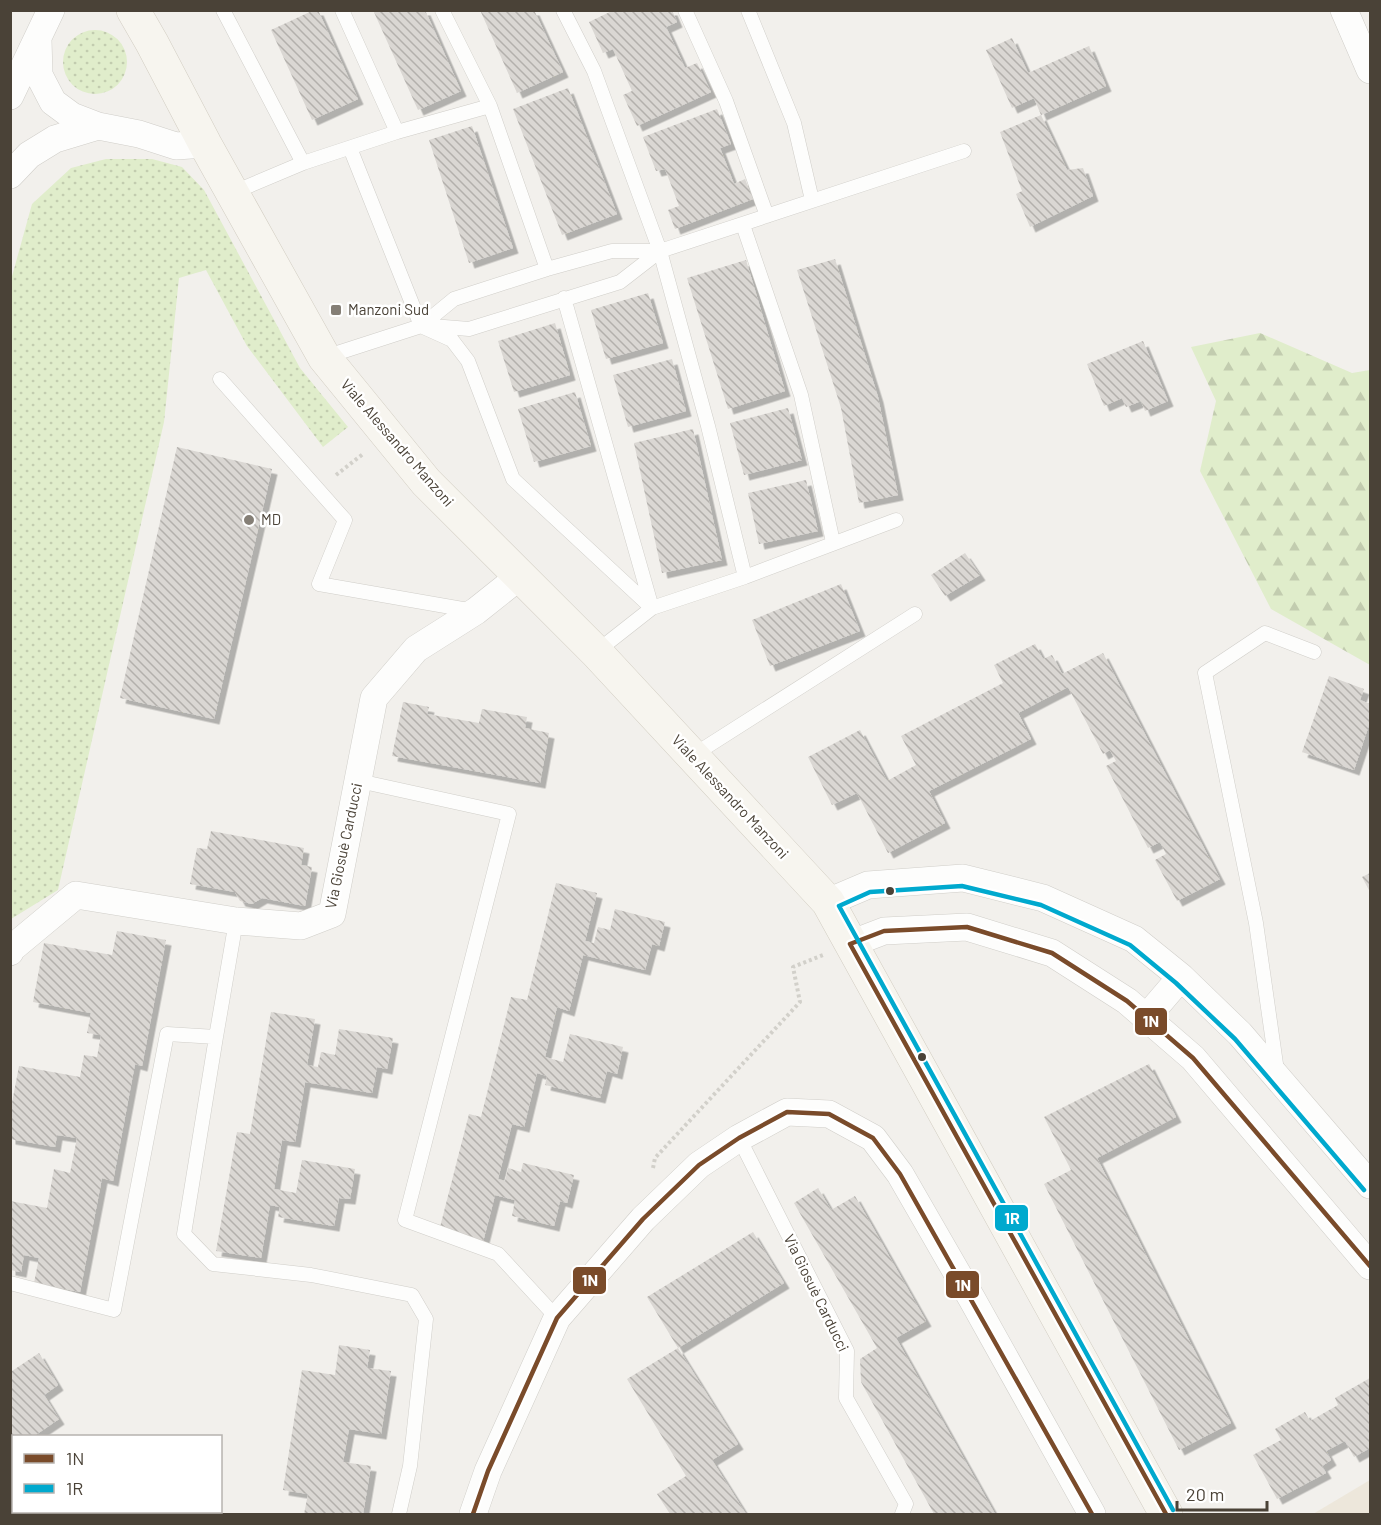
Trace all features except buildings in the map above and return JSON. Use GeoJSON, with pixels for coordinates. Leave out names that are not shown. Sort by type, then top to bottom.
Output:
{"type":"FeatureCollection","features":[{"type":"Feature","properties":{"kind":"street"},"geometry":{"type":"LineString","coordinates":[[10,96],[51,10]]}},
{"type":"Feature","properties":{"kind":"street","name":"Viale Alessandro Manzoni"},"geometry":{"type":"LineString","coordinates":[[133,10],[324,357],[426,482],[596,652],[828,902],[1166,1515]]}},
{"type":"Feature","properties":{"kind":"street"},"geometry":{"type":"LineString","coordinates":[[1344,10],[1371,70]]}},
{"type":"Feature","properties":{"kind":"street"},"geometry":{"type":"LineString","coordinates":[[38,40],[39,75],[53,102],[72,116],[98,126],[139,134],[176,146],[205,144]]}},
{"type":"Feature","properties":{"kind":"street"},"geometry":{"type":"LineString","coordinates":[[10,175],[29,155],[55,139],[98,126]]}},
{"type":"Feature","properties":{"kind":"street","name":"Via Giosuè Carducci"},"geometry":{"type":"LineString","coordinates":[[10,952],[76,896],[236,921],[301,926],[332,914],[374,698],[416,649],[476,611],[520,576]]}},
{"type":"Feature","properties":{"kind":"street"},"geometry":{"type":"LineString","coordinates":[[828,902],[868,885],[963,878],[1043,898],[1134,939],[1181,977],[1240,1034],[1371,1185]]}},
{"type":"Feature","properties":{"kind":"street"},"geometry":{"type":"LineString","coordinates":[[850,944],[884,931],[967,927],[1052,953],[1127,1001],[1193,1058],[1371,1266]]}},
{"type":"Feature","properties":{"kind":"street"},"geometry":{"type":"LineString","coordinates":[[1146,1018],[1181,977]]}},
{"type":"Feature","properties":{"kind":"street"},"geometry":{"type":"LineString","coordinates":[[473,1515],[488,1471],[557,1317],[643,1219],[699,1165],[739,1138],[787,1112],[829,1114],[873,1138],[900,1174],[1092,1515]]}},
{"type":"Feature","properties":{"kind":"lane"},"geometry":{"type":"LineString","coordinates":[[223,10],[303,162]]}},
{"type":"Feature","properties":{"kind":"lane"},"geometry":{"type":"LineString","coordinates":[[342,10],[397,132]]}},
{"type":"Feature","properties":{"kind":"lane"},"geometry":{"type":"LineString","coordinates":[[442,10],[490,106],[547,269]]}},
{"type":"Feature","properties":{"kind":"lane"},"geometry":{"type":"LineString","coordinates":[[563,10],[594,71],[660,251],[708,426],[745,576]]}},
{"type":"Feature","properties":{"kind":"lane"},"geometry":{"type":"LineString","coordinates":[[685,10],[726,102],[767,216]]}},
{"type":"Feature","properties":{"kind":"lane"},"geometry":{"type":"LineString","coordinates":[[748,10],[794,123],[813,200]]}},
{"type":"Feature","properties":{"kind":"lane"},"geometry":{"type":"LineString","coordinates":[[232,193],[303,162],[490,106]]}},
{"type":"Feature","properties":{"kind":"lane"},"geometry":{"type":"LineString","coordinates":[[350,147],[421,326],[452,340],[468,361],[513,478],[652,608]]}},
{"type":"Feature","properties":{"kind":"lane"},"geometry":{"type":"LineString","coordinates":[[421,326],[454,299],[547,269],[612,251],[660,251],[964,152]]}},
{"type":"Feature","properties":{"kind":"lane"},"geometry":{"type":"LineString","coordinates":[[744,225],[801,395],[833,542]]}},
{"type":"Feature","properties":{"kind":"lane"},"geometry":{"type":"LineString","coordinates":[[324,357],[421,326],[469,329],[620,282],[660,251]]}},
{"type":"Feature","properties":{"kind":"lane"},"geometry":{"type":"LineString","coordinates":[[564,298],[652,608]]}},
{"type":"Feature","properties":{"kind":"lane"},"geometry":{"type":"LineString","coordinates":[[220,379],[345,520],[319,584],[476,611]]}},
{"type":"Feature","properties":{"kind":"lane"},"geometry":{"type":"LineString","coordinates":[[596,652],[652,608],[896,520]]}},
{"type":"Feature","properties":{"kind":"lane"},"geometry":{"type":"LineString","coordinates":[[692,756],[915,614]]}},
{"type":"Feature","properties":{"kind":"lane"},"geometry":{"type":"LineString","coordinates":[[1278,1079],[1256,923],[1205,674],[1265,633],[1314,652]]}},
{"type":"Feature","properties":{"kind":"lane"},"geometry":{"type":"LineString","coordinates":[[359,781],[509,814],[405,1220],[498,1254],[557,1317]]}},
{"type":"Feature","properties":{"kind":"lane"},"geometry":{"type":"LineString","coordinates":[[236,921],[184,1234],[213,1264],[310,1275],[412,1295],[426,1318],[410,1466],[399,1515]]}},
{"type":"Feature","properties":{"kind":"lane"},"geometry":{"type":"LineString","coordinates":[[10,1283],[114,1310],[167,1034],[216,1037]]}},
{"type":"Feature","properties":{"kind":"lane","name":"Via Giosuè Carducci"},"geometry":{"type":"LineString","coordinates":[[739,1138],[847,1351],[846,1398],[906,1503],[902,1515]]}},
{"type":"Feature","properties":{"kind":"path"},"geometry":{"type":"LineString","coordinates":[[318,489],[387,436]]}},
{"type":"Feature","properties":{"kind":"path"},"geometry":{"type":"LineString","coordinates":[[656,1158],[800,1002],[792,967],[850,944]]}},
{"type":"Feature","properties":{"kind":"shaded area"},"geometry":{"type":"Polygon","coordinates":[[[1370,1480],[1370,1514],[1313,1514],[1370,1480]]]}},
{"type":"Feature","properties":{"kind":"green space"},"geometry":{"type":"Polygon","coordinates":[[[95,30],[107,32],[118,39],[125,50],[127,62],[125,74],[118,85],[107,92],[95,94],[83,92],[72,85],[65,74],[63,62],[65,50],[72,39],[83,32],[95,30]]]}},
{"type":"Feature","properties":{"kind":"green space"},"geometry":{"type":"Polygon","coordinates":[[[106,159],[152,159],[182,167],[204,190],[300,368],[348,427],[323,447],[247,346],[206,270],[179,278],[164,422],[58,890],[11,919],[11,280],[32,204],[71,168],[106,159]]]}},
{"type":"Feature","properties":{"kind":"green space"},"geometry":{"type":"Polygon","coordinates":[[[1260,333],[1352,373],[1370,370],[1370,665],[1271,609],[1200,471],[1216,401],[1191,347],[1260,333]]]}},
{"type":"Feature","properties":{"kind":"transit line","name":"1R"},"geometry":{"type":"LineString","coordinates":[[1173,1510],[839,906],[870,892],[962,886],[1041,905],[1130,945],[1176,983],[1235,1039],[1364,1190]]}},
{"type":"Feature","properties":{"kind":"transit line","name":"1N"},"geometry":{"type":"LineString","coordinates":[[850,944],[884,931],[967,927],[1052,953],[1127,1001],[1193,1058],[1370,1266]]}},
{"type":"Feature","properties":{"kind":"transit line","name":"1N"},"geometry":{"type":"LineString","coordinates":[[850,944],[1166,1514]]}},
{"type":"Feature","properties":{"kind":"transit line","name":"1N"},"geometry":{"type":"LineString","coordinates":[[473,1514],[488,1471],[557,1318],[643,1219],[699,1165],[739,1138],[787,1112],[829,1114],[873,1138],[900,1174],[1092,1514]]}},
{"type":"Feature","properties":{"kind":"place","name":"Manzoni Sud"},"geometry":{"type":"Point","coordinates":[336,310]}},
{"type":"Feature","properties":{"kind":"place","name":"MD"},"geometry":{"type":"Point","coordinates":[249,520]}}]}
